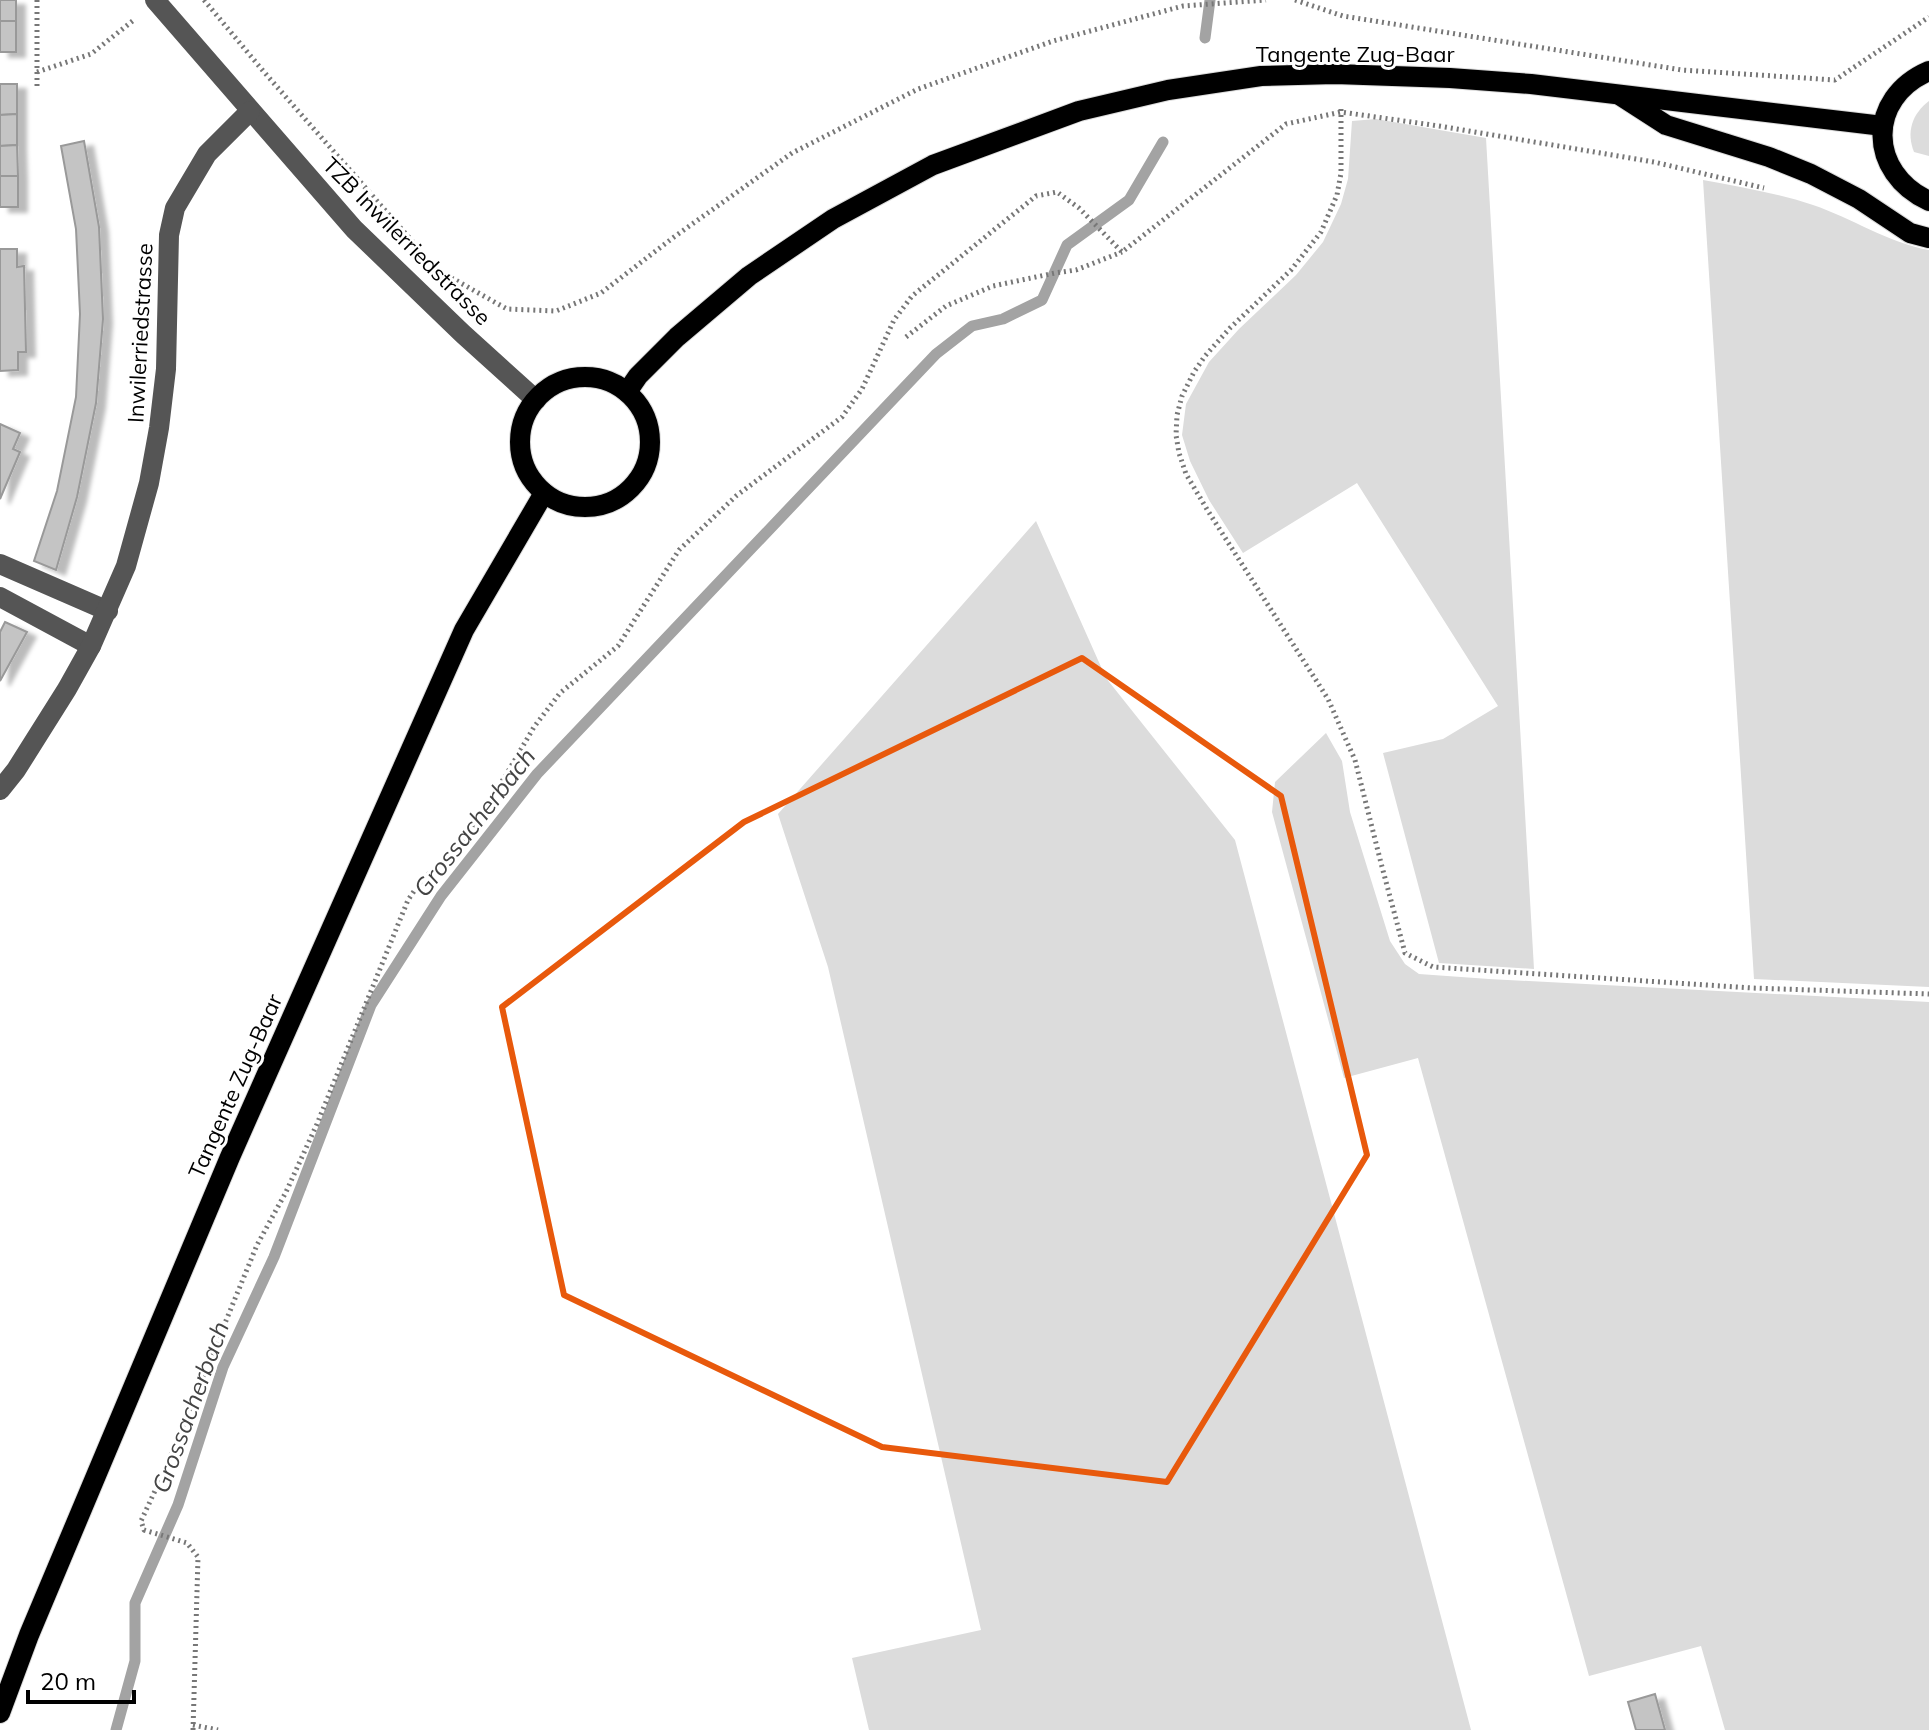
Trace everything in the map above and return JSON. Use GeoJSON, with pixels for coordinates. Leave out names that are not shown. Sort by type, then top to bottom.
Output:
{"type":"FeatureCollection","features":[{"type":"Feature","properties":{"kind":"main road"},"geometry":{"type":"LineString","coordinates":[[1929,71],[1915,77],[1890,103],[1882,138],[1892,172],[1914,194],[1929,201]]}},
{"type":"Feature","properties":{"kind":"main road","name":"Tangente Zug-Baar"},"geometry":{"type":"LineString","coordinates":[[627,392],[638,376],[677,337],[749,276],[833,219],[933,165],[1079,111],[1168,90],[1261,76],[1335,74],[1450,78],[1531,84],[1883,126]]}},
{"type":"Feature","properties":{"kind":"main road"},"geometry":{"type":"LineString","coordinates":[[1618,94],[1666,125],[1769,157],[1811,174],[1859,199],[1910,233],[1929,238]]}},
{"type":"Feature","properties":{"kind":"main road"},"geometry":{"type":"LineString","coordinates":[[580,377],[613,383],[627,392],[640,406],[651,440],[649,459],[630,491],[596,507],[560,503],[544,493],[528,473],[520,448],[521,430],[536,400],[548,388],[580,377]]}},
{"type":"Feature","properties":{"kind":"main road","name":"Tangente Zug-Baar"},"geometry":{"type":"LineString","coordinates":[[0,1713],[35,1621],[230,1157],[464,630],[544,493]]}},
{"type":"Feature","properties":{"kind":"street"},"geometry":{"type":"LineString","coordinates":[[155,1],[250,111]]}},
{"type":"Feature","properties":{"kind":"street","name":"TZB Inwilerriedstrasse"},"geometry":{"type":"LineString","coordinates":[[250,111],[354,229],[536,400]]}},
{"type":"Feature","properties":{"kind":"street","name":"Inwilerriedstrasse"},"geometry":{"type":"LineString","coordinates":[[0,790],[67,689],[108,611],[126,566],[146,497],[159,428],[166,369],[169,235],[175,208],[207,154],[250,111]]}},
{"type":"Feature","properties":{"kind":"street"},"geometry":{"type":"LineString","coordinates":[[0,564],[108,611]]}},
{"type":"Feature","properties":{"kind":"street"},"geometry":{"type":"LineString","coordinates":[[0,597],[91,646]]}},
{"type":"Feature","properties":{"kind":"path"},"geometry":{"type":"LineString","coordinates":[[37,0],[37,86]]}},
{"type":"Feature","properties":{"kind":"path"},"geometry":{"type":"LineString","coordinates":[[204,0],[429,259]]}},
{"type":"Feature","properties":{"kind":"path"},"geometry":{"type":"LineString","coordinates":[[438,270],[507,309],[556,311],[601,293],[792,153],[918,89],[1053,41],[1183,6],[1266,0]]}},
{"type":"Feature","properties":{"kind":"path"},"geometry":{"type":"LineString","coordinates":[[1295,0],[1343,16],[1682,70],[1835,80],[1929,17]]}},
{"type":"Feature","properties":{"kind":"path"},"geometry":{"type":"LineString","coordinates":[[37,72],[91,54],[155,1]]}},
{"type":"Feature","properties":{"kind":"path"},"geometry":{"type":"LineString","coordinates":[[1335,74],[1341,112],[1341,173],[1337,195],[1321,232],[1291,270],[1230,328],[1199,364],[1182,396],[1176,435],[1186,474],[1328,699],[1355,760],[1405,953],[1433,967],[1752,988],[1929,994]]}},
{"type":"Feature","properties":{"kind":"path"},"geometry":{"type":"LineString","coordinates":[[906,337],[946,306],[993,286],[1076,270],[1122,252],[1286,124],[1341,112],[1654,162],[1775,190]]}},
{"type":"Feature","properties":{"kind":"path"},"geometry":{"type":"LineString","coordinates":[[218,1730],[193,1727],[198,1557],[187,1543],[144,1530],[141,1521],[257,1245],[317,1124],[408,900],[421,881],[450,855],[471,829],[534,727],[560,693],[618,646],[679,550],[736,496],[842,417],[862,389],[894,320],[912,296],[1036,196],[1057,192],[1079,208],[1122,252]]}},
{"type":"Feature","properties":{"kind":"highlighted area"},"geometry":{"type":"Polygon","coordinates":[[[1082,658],[1281,796],[1367,1155],[1167,1482],[882,1447],[564,1295],[502,1007],[744,822],[1082,658]]]}},
{"type":"Feature","properties":{"kind":"shaded area"},"geometry":{"type":"Polygon","coordinates":[[[1929,101],[1929,156],[1914,152],[1911,131],[1918,112],[1929,101]]]}},
{"type":"Feature","properties":{"kind":"shaded area"},"geometry":{"type":"Polygon","coordinates":[[[1376,119],[1486,138],[1534,969],[1439,963],[1383,753],[1443,739],[1498,706],[1357,483],[1243,553],[1209,500],[1190,461],[1182,435],[1186,404],[1209,362],[1296,275],[1323,242],[1341,204],[1348,179],[1352,121],[1376,119]]]}},
{"type":"Feature","properties":{"kind":"shaded area"},"geometry":{"type":"Polygon","coordinates":[[[1703,180],[1799,201],[1828,210],[1899,242],[1929,250],[1929,987],[1754,979],[1703,180]]]}},
{"type":"Feature","properties":{"kind":"shaded area"},"geometry":{"type":"Polygon","coordinates":[[[1036,521],[1106,678],[1235,840],[1471,1730],[869,1730],[852,1658],[981,1630],[828,967],[778,814],[1036,521]]]}},
{"type":"Feature","properties":{"kind":"shaded area"},"geometry":{"type":"Polygon","coordinates":[[[1326,733],[1342,761],[1350,812],[1390,941],[1405,964],[1419,974],[1929,1002],[1929,1730],[1725,1730],[1701,1646],[1589,1676],[1418,1058],[1344,1078],[1272,812],[1275,782],[1326,733]]]}},
{"type":"Feature","properties":{"kind":"building"},"geometry":{"type":"Polygon","coordinates":[[[0,0],[16,0],[16,21],[0,21],[0,0]]]}},
{"type":"Feature","properties":{"kind":"building"},"geometry":{"type":"Polygon","coordinates":[[[0,21],[16,21],[16,52],[0,52],[0,21]]]}},
{"type":"Feature","properties":{"kind":"building"},"geometry":{"type":"Polygon","coordinates":[[[0,84],[17,84],[17,114],[0,115],[0,84]]]}},
{"type":"Feature","properties":{"kind":"building"},"geometry":{"type":"Polygon","coordinates":[[[17,114],[17,145],[0,146],[0,115],[17,114]]]}},
{"type":"Feature","properties":{"kind":"building"},"geometry":{"type":"Polygon","coordinates":[[[84,141],[99,227],[103,319],[96,403],[77,497],[56,570],[34,561],[57,491],[76,397],[80,314],[76,229],[61,146],[84,141]]]}},
{"type":"Feature","properties":{"kind":"building"},"geometry":{"type":"Polygon","coordinates":[[[17,145],[18,176],[0,176],[0,146],[17,145]]]}},
{"type":"Feature","properties":{"kind":"building"},"geometry":{"type":"Polygon","coordinates":[[[0,176],[18,176],[18,207],[0,207],[0,176]]]}},
{"type":"Feature","properties":{"kind":"building"},"geometry":{"type":"Polygon","coordinates":[[[0,249],[17,249],[17,267],[24,266],[26,352],[18,352],[18,370],[0,371],[0,249]]]}},
{"type":"Feature","properties":{"kind":"building"},"geometry":{"type":"Polygon","coordinates":[[[0,424],[20,433],[13,449],[20,452],[0,499],[0,424]]]}},
{"type":"Feature","properties":{"kind":"building"},"geometry":{"type":"Polygon","coordinates":[[[5,622],[27,632],[0,681],[0,632],[5,622]]]}},
{"type":"Feature","properties":{"kind":"building"},"geometry":{"type":"Polygon","coordinates":[[[1655,1694],[1665,1730],[1636,1730],[1628,1702],[1655,1694]]]}},
{"type":"Feature","properties":{"kind":"waterway","name":"Grossacherbach"},"geometry":{"type":"LineString","coordinates":[[1205,38],[1210,0]]}},
{"type":"Feature","properties":{"kind":"waterway","name":"Grossacherbach"},"geometry":{"type":"LineString","coordinates":[[116,1730],[135,1661],[135,1603],[178,1505],[223,1367],[274,1257],[371,1005],[441,896],[537,774],[936,354],[972,326],[1003,319],[1042,300],[1067,245],[1129,200],[1163,142]]}}]}
